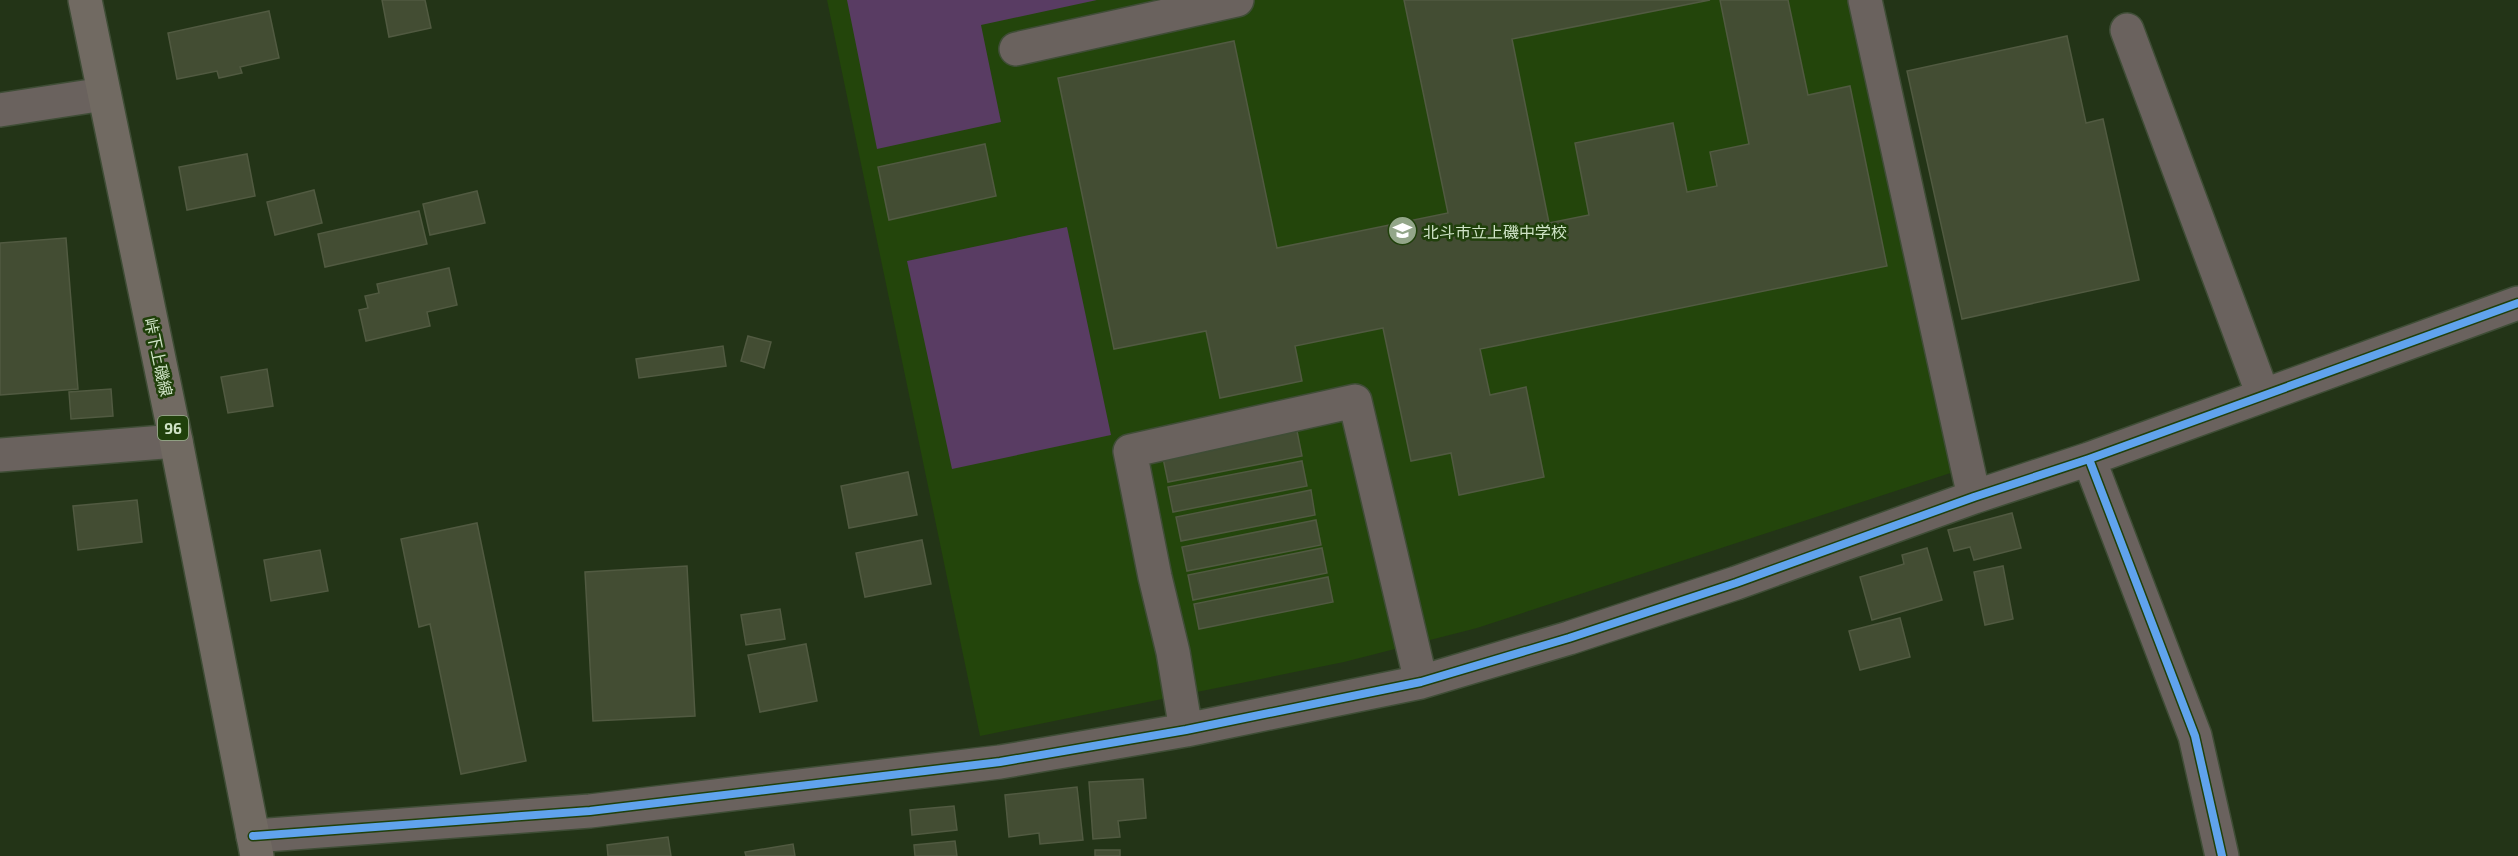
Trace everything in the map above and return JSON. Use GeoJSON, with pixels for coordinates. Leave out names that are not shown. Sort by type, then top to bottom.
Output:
{"type":"FeatureCollection","features":[{"type":"Feature","properties":{"kind":"main road","name":"峠下上磯線"},"geometry":{"type":"LineString","coordinates":[[85,0],[176,441],[255,846]]}},
{"type":"Feature","properties":{"kind":"street"},"geometry":{"type":"LineString","coordinates":[[1016,49],[1237,0]]}},
{"type":"Feature","properties":{"kind":"street"},"geometry":{"type":"LineString","coordinates":[[1865,0],[1974,496]]}},
{"type":"Feature","properties":{"kind":"street"},"geometry":{"type":"LineString","coordinates":[[2127,30],[2263,395]]}},
{"type":"Feature","properties":{"kind":"street"},"geometry":{"type":"LineString","coordinates":[[0,110],[104,94]]}},
{"type":"Feature","properties":{"kind":"street"},"geometry":{"type":"LineString","coordinates":[[255,846],[590,811],[1000,762],[1186,730],[1420,682],[1569,638],[1736,583],[1974,496],[2089,459],[2518,303]]}},
{"type":"Feature","properties":{"kind":"street"},"geometry":{"type":"LineString","coordinates":[[1186,730],[1173,652],[1155,577],[1130,451],[1355,401],[1420,682]]}},
{"type":"Feature","properties":{"kind":"street"},"geometry":{"type":"LineString","coordinates":[[0,455],[176,441]]}},
{"type":"Feature","properties":{"kind":"street"},"geometry":{"type":"LineString","coordinates":[[2089,459],[2195,736],[2222,856]]}},
{"type":"Feature","properties":{"kind":"shaded area","name":"北斗市立上磯中学校"},"geometry":{"type":"Polygon","coordinates":[[[827,0],[1878,0],[1981,463],[1477,628],[1344,662],[980,736],[827,0]]]}},
{"type":"Feature","properties":{"kind":"shaded area"},"geometry":{"type":"Polygon","coordinates":[[[847,0],[1097,0],[981,25],[1001,122],[877,149],[847,0]]]}},
{"type":"Feature","properties":{"kind":"shaded area"},"geometry":{"type":"Polygon","coordinates":[[[1067,227],[1111,435],[952,469],[907,261],[1067,227]]]}},
{"type":"Feature","properties":{"kind":"building"},"geometry":{"type":"Polygon","coordinates":[[[382,0],[425,0],[431,28],[389,37],[382,0]]]}},
{"type":"Feature","properties":{"kind":"building"},"geometry":{"type":"Polygon","coordinates":[[[1404,0],[1710,0],[1512,39],[1549,223],[1589,215],[1575,143],[1673,123],[1687,192],[1717,186],[1710,152],[1749,144],[1720,0],[1788,0],[1808,95],[1850,86],[1887,266],[1480,349],[1490,395],[1526,387],[1544,477],[1459,495],[1451,453],[1411,461],[1383,328],[1295,346],[1302,381],[1220,398],[1206,331],[1114,349],[1058,78],[1234,41],[1277,248],[1448,213],[1404,0]]]}},
{"type":"Feature","properties":{"kind":"building"},"geometry":{"type":"Polygon","coordinates":[[[269,11],[279,58],[240,67],[242,73],[219,78],[217,71],[177,79],[168,33],[269,11]]]}},
{"type":"Feature","properties":{"kind":"building"},"geometry":{"type":"Polygon","coordinates":[[[2067,36],[2086,123],[2103,119],[2139,280],[1962,319],[1907,71],[2067,36]]]}},
{"type":"Feature","properties":{"kind":"building"},"geometry":{"type":"Polygon","coordinates":[[[985,144],[996,196],[889,220],[878,167],[985,144]]]}},
{"type":"Feature","properties":{"kind":"building"},"geometry":{"type":"Polygon","coordinates":[[[247,154],[255,196],[187,210],[179,167],[247,154]]]}},
{"type":"Feature","properties":{"kind":"building"},"geometry":{"type":"Polygon","coordinates":[[[314,190],[322,223],[275,235],[267,202],[314,190]]]}},
{"type":"Feature","properties":{"kind":"building"},"geometry":{"type":"Polygon","coordinates":[[[477,191],[485,223],[430,235],[423,204],[477,191]]]}},
{"type":"Feature","properties":{"kind":"building"},"geometry":{"type":"Polygon","coordinates":[[[419,211],[427,244],[325,267],[318,234],[419,211]]]}},
{"type":"Feature","properties":{"kind":"building"},"geometry":{"type":"Polygon","coordinates":[[[66,238],[78,389],[0,395],[0,243],[66,238]]]}},
{"type":"Feature","properties":{"kind":"building"},"geometry":{"type":"Polygon","coordinates":[[[449,268],[457,305],[427,312],[430,326],[366,341],[359,310],[368,308],[365,296],[379,293],[377,284],[449,268]]]}},
{"type":"Feature","properties":{"kind":"building"},"geometry":{"type":"Polygon","coordinates":[[[748,336],[771,342],[764,368],[741,361],[748,336]]]}},
{"type":"Feature","properties":{"kind":"building"},"geometry":{"type":"Polygon","coordinates":[[[723,346],[726,366],[639,378],[636,359],[723,346]]]}},
{"type":"Feature","properties":{"kind":"building"},"geometry":{"type":"Polygon","coordinates":[[[267,369],[273,406],[228,413],[221,377],[267,369]]]}},
{"type":"Feature","properties":{"kind":"building"},"geometry":{"type":"Polygon","coordinates":[[[111,389],[113,416],[71,419],[69,392],[111,389]]]}},
{"type":"Feature","properties":{"kind":"building"},"geometry":{"type":"Polygon","coordinates":[[[1297,431],[1302,456],[1168,482],[1163,458],[1297,431]]]}},
{"type":"Feature","properties":{"kind":"building"},"geometry":{"type":"Polygon","coordinates":[[[1302,461],[1307,486],[1173,512],[1168,487],[1302,461]]]}},
{"type":"Feature","properties":{"kind":"building"},"geometry":{"type":"Polygon","coordinates":[[[908,472],[917,515],[849,528],[841,486],[908,472]]]}},
{"type":"Feature","properties":{"kind":"building"},"geometry":{"type":"Polygon","coordinates":[[[1311,490],[1315,515],[1181,541],[1176,517],[1311,490]]]}},
{"type":"Feature","properties":{"kind":"building"},"geometry":{"type":"Polygon","coordinates":[[[137,500],[142,542],[78,550],[73,506],[137,500]]]}},
{"type":"Feature","properties":{"kind":"building"},"geometry":{"type":"Polygon","coordinates":[[[2012,513],[2021,548],[1974,560],[1970,547],[1954,551],[1948,530],[2012,513]]]}},
{"type":"Feature","properties":{"kind":"building"},"geometry":{"type":"Polygon","coordinates":[[[1316,520],[1321,545],[1187,571],[1182,547],[1316,520]]]}},
{"type":"Feature","properties":{"kind":"building"},"geometry":{"type":"Polygon","coordinates":[[[477,523],[526,761],[461,774],[430,624],[419,627],[401,539],[477,523]]]}},
{"type":"Feature","properties":{"kind":"building"},"geometry":{"type":"Polygon","coordinates":[[[922,540],[931,584],[865,597],[856,553],[922,540]]]}},
{"type":"Feature","properties":{"kind":"building"},"geometry":{"type":"Polygon","coordinates":[[[1322,548],[1327,573],[1193,600],[1188,575],[1322,548]]]}},
{"type":"Feature","properties":{"kind":"building"},"geometry":{"type":"Polygon","coordinates":[[[1927,548],[1942,600],[1872,620],[1860,577],[1904,564],[1902,555],[1927,548]]]}},
{"type":"Feature","properties":{"kind":"building"},"geometry":{"type":"Polygon","coordinates":[[[320,550],[328,591],[271,601],[264,560],[320,550]]]}},
{"type":"Feature","properties":{"kind":"building"},"geometry":{"type":"Polygon","coordinates":[[[687,566],[695,716],[593,721],[585,572],[687,566]]]}},
{"type":"Feature","properties":{"kind":"building"},"geometry":{"type":"Polygon","coordinates":[[[2003,566],[2013,619],[1985,625],[1974,572],[2003,566]]]}},
{"type":"Feature","properties":{"kind":"building"},"geometry":{"type":"Polygon","coordinates":[[[1328,577],[1333,602],[1199,629],[1194,604],[1328,577]]]}},
{"type":"Feature","properties":{"kind":"building"},"geometry":{"type":"Polygon","coordinates":[[[780,609],[785,639],[746,645],[741,615],[780,609]]]}},
{"type":"Feature","properties":{"kind":"building"},"geometry":{"type":"Polygon","coordinates":[[[1900,618],[1910,657],[1860,670],[1849,631],[1900,618]]]}},
{"type":"Feature","properties":{"kind":"building"},"geometry":{"type":"Polygon","coordinates":[[[806,644],[817,701],[760,712],[748,655],[806,644]]]}},
{"type":"Feature","properties":{"kind":"building"},"geometry":{"type":"Polygon","coordinates":[[[1143,779],[1146,818],[1118,821],[1120,837],[1093,839],[1089,782],[1143,779]]]}},
{"type":"Feature","properties":{"kind":"building"},"geometry":{"type":"Polygon","coordinates":[[[1077,787],[1083,840],[1040,844],[1039,833],[1009,837],[1005,795],[1077,787]]]}},
{"type":"Feature","properties":{"kind":"building"},"geometry":{"type":"Polygon","coordinates":[[[954,806],[957,830],[912,835],[910,810],[954,806]]]}},
{"type":"Feature","properties":{"kind":"building"},"geometry":{"type":"Polygon","coordinates":[[[668,837],[671,856],[608,856],[607,845],[668,837]]]}},
{"type":"Feature","properties":{"kind":"building"},"geometry":{"type":"Polygon","coordinates":[[[955,841],[957,856],[915,856],[914,845],[955,841]]]}},
{"type":"Feature","properties":{"kind":"building"},"geometry":{"type":"Polygon","coordinates":[[[793,844],[795,856],[746,856],[745,852],[793,844]]]}},
{"type":"Feature","properties":{"kind":"building"},"geometry":{"type":"Polygon","coordinates":[[[1095,850],[1120,850],[1120,856],[1095,856],[1095,850]]]}},
{"type":"Feature","properties":{"kind":"cycle path"},"geometry":{"type":"LineString","coordinates":[[253,836],[590,811],[1000,762],[1186,730],[1421,682],[1569,638],[1736,583],[1974,497],[2089,459],[2518,303]]}},
{"type":"Feature","properties":{"kind":"cycle path"},"geometry":{"type":"LineString","coordinates":[[2089,459],[2195,736],[2222,856]]}},
{"type":"Feature","properties":{"kind":"place","name":"北斗市立上磯中学校"},"geometry":{"type":"Point","coordinates":[1402,231]}}]}
